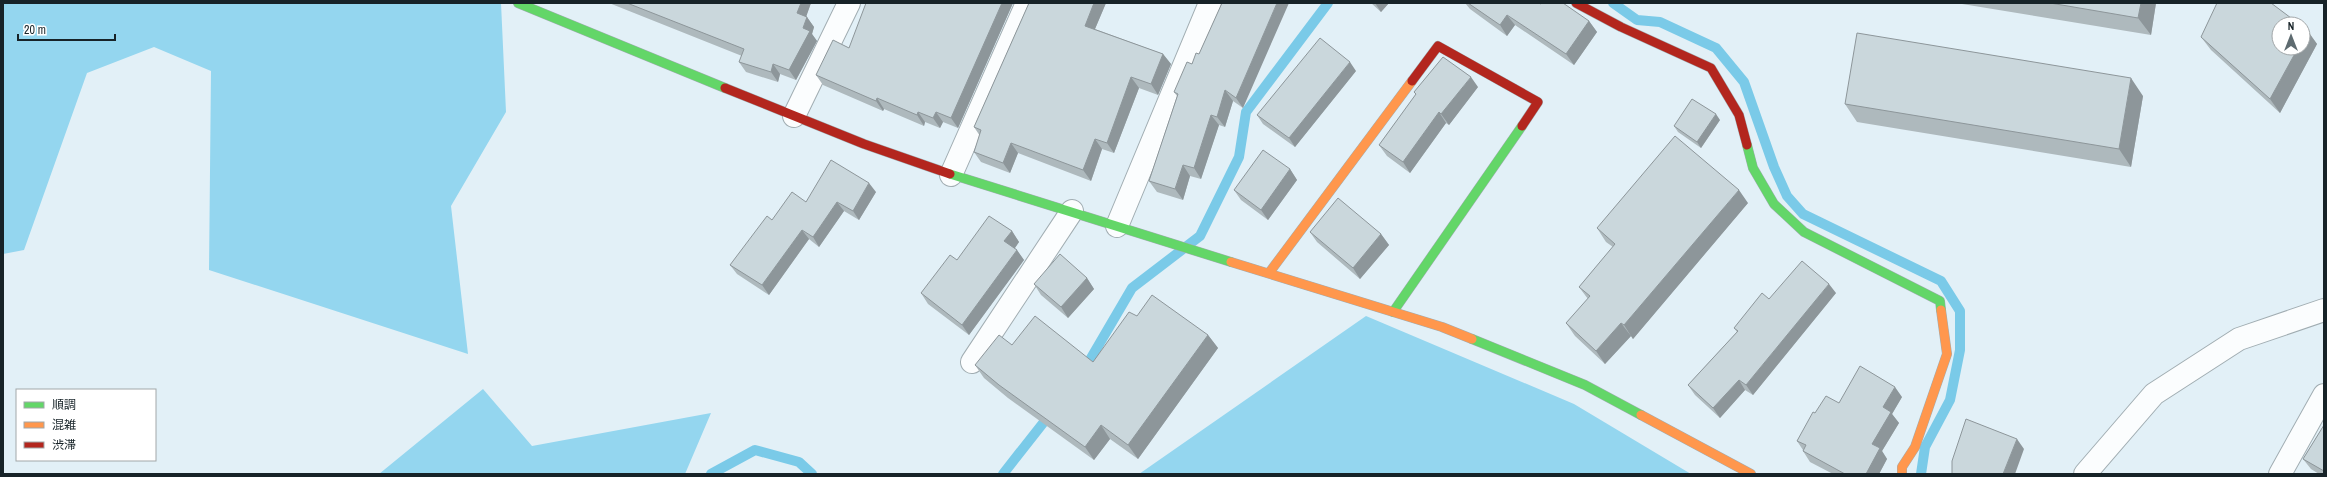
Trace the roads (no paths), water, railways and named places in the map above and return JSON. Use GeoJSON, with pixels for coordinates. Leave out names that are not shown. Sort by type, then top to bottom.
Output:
{"type":"FeatureCollection","features":[{"type":"Feature","properties":{"kind":"street"},"geometry":{"type":"LineString","coordinates":[[794,116],[849,3]]}},
{"type":"Feature","properties":{"kind":"street"},"geometry":{"type":"LineString","coordinates":[[951,175],[1027,3]]}},
{"type":"Feature","properties":{"kind":"street"},"geometry":{"type":"LineString","coordinates":[[1117,226],[1210,3]]}},
{"type":"Feature","properties":{"kind":"street"},"geometry":{"type":"LineString","coordinates":[[1576,3],[1621,27],[1711,68],[1739,115],[1754,168],[1774,204],[1804,232],[1940,301],[1947,354],[1915,447],[1902,467],[1902,474]]}},
{"type":"Feature","properties":{"kind":"street"},"geometry":{"type":"LineString","coordinates":[[532,6],[794,116],[864,144],[951,175],[1442,327],[1585,385],[1751,474]]}},
{"type":"Feature","properties":{"kind":"street"},"geometry":{"type":"LineString","coordinates":[[1269,273],[1438,46],[1538,102],[1393,312]]}},
{"type":"Feature","properties":{"kind":"street"},"geometry":{"type":"LineString","coordinates":[[972,362],[1072,212]]}},
{"type":"Feature","properties":{"kind":"street"},"geometry":{"type":"LineString","coordinates":[[2085,474],[2154,394],[2240,339],[2324,310]]}},
{"type":"Feature","properties":{"kind":"street"},"geometry":{"type":"LineString","coordinates":[[2280,474],[2324,395]]}},
{"type":"Feature","properties":{"kind":"waterway"},"geometry":{"type":"LineString","coordinates":[[1084,370],[1132,288],[1200,236],[1239,157],[1246,112],[1328,3]]}},
{"type":"Feature","properties":{"kind":"waterway"},"geometry":{"type":"LineString","coordinates":[[1613,3],[1637,20],[1660,22],[1716,48],[1744,82],[1774,167],[1787,196],[1803,214],[1941,281],[1960,311],[1960,350],[1950,400],[1925,447],[1921,474]]}},
{"type":"Feature","properties":{"kind":"waterway"},"geometry":{"type":"LineString","coordinates":[[1003,474],[1051,413]]}},
{"type":"Feature","properties":{"kind":"waterway"},"geometry":{"type":"LineString","coordinates":[[711,474],[755,450],[799,462],[812,474]]}}]}
